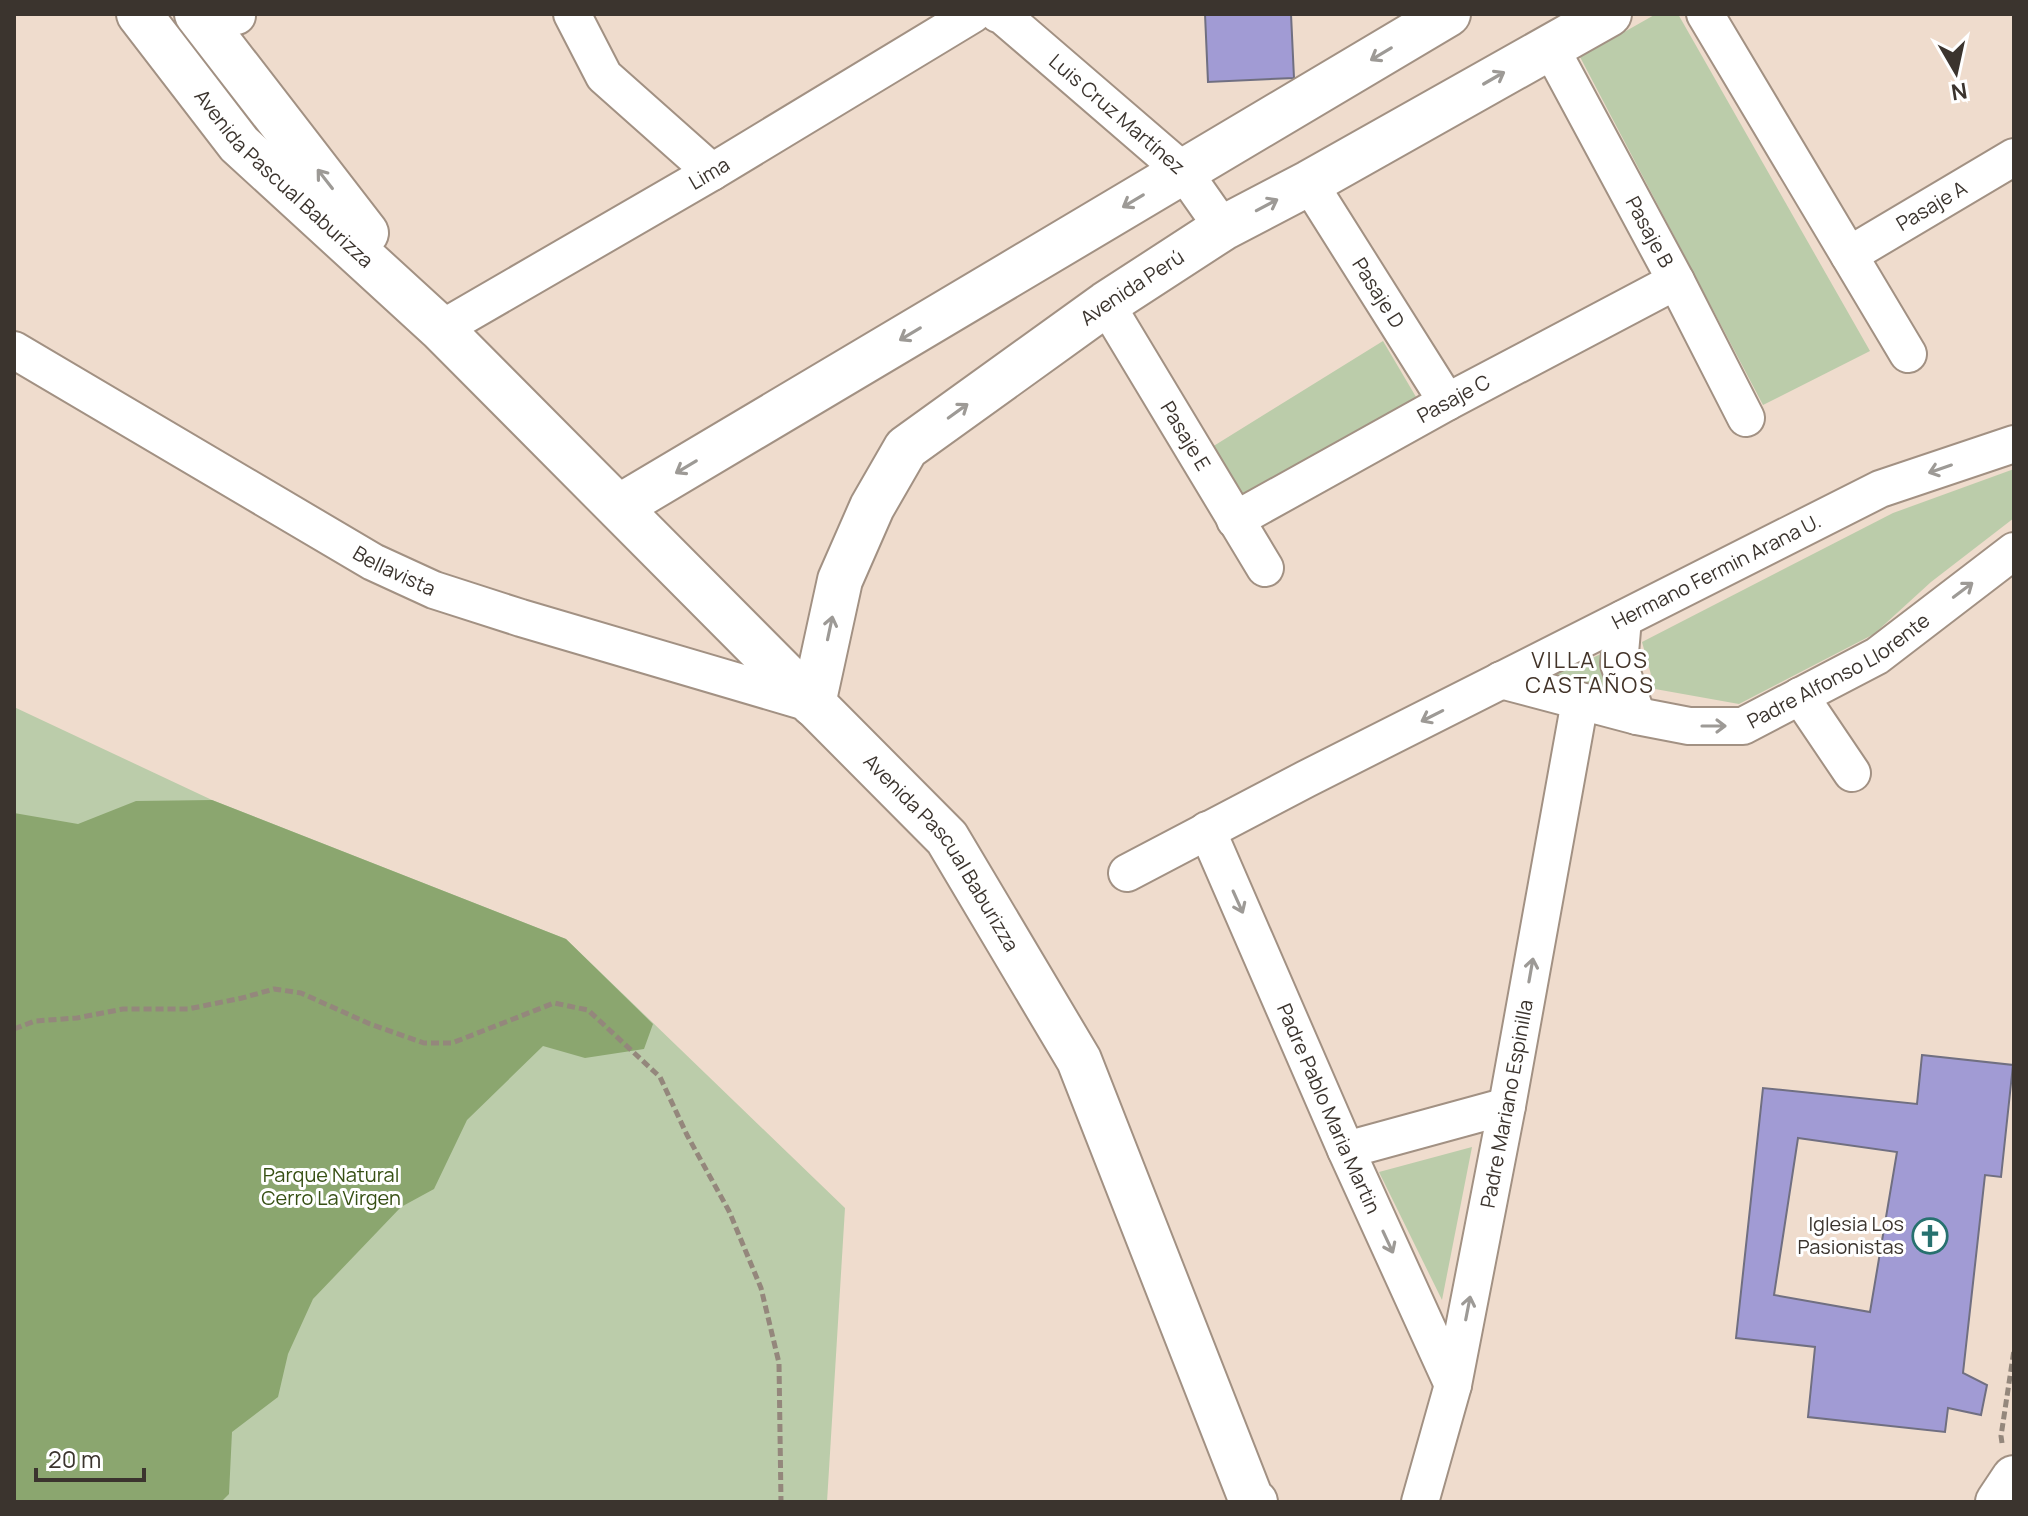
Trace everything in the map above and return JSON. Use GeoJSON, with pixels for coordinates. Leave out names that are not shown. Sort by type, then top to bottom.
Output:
{"type":"FeatureCollection","features":[{"type":"Feature","properties":{"kind":"main road","name":"Avenida Pascual Baburizza"},"geometry":{"type":"LineString","coordinates":[[139,14],[239,144],[441,329],[947,838],[1079,1060],[1251,1499],[1255,1502]]}},
{"type":"Feature","properties":{"kind":"main road"},"geometry":{"type":"LineString","coordinates":[[619,507],[1448,14]]}},
{"type":"Feature","properties":{"kind":"main road","name":"Avenida Perú"},"geometry":{"type":"LineString","coordinates":[[813,704],[840,580],[872,507],[906,448],[1106,304],[1223,228],[1609,14]]}},
{"type":"Feature","properties":{"kind":"main road","name":"Avenida Pascual Baburizza"},"geometry":{"type":"LineString","coordinates":[[224,15],[441,329]]}},
{"type":"Feature","properties":{"kind":"street"},"geometry":{"type":"LineString","coordinates":[[572,14],[604,76],[712,172]]}},
{"type":"Feature","properties":{"kind":"street","name":"Lima"},"geometry":{"type":"LineString","coordinates":[[441,329],[712,172],[973,14]]}},
{"type":"Feature","properties":{"kind":"street","name":"Luis Cruz Martínez"},"geometry":{"type":"LineString","coordinates":[[1001,14],[1183,171],[1223,228]]}},
{"type":"Feature","properties":{"kind":"street"},"geometry":{"type":"LineString","coordinates":[[1705,14],[1908,354]]}},
{"type":"Feature","properties":{"kind":"street","name":"Pasaje B"},"geometry":{"type":"LineString","coordinates":[[1550,47],[1746,418]]}},
{"type":"Feature","properties":{"kind":"street","name":"Pasaje A"},"geometry":{"type":"LineString","coordinates":[[1849,255],[2014,157]]}},
{"type":"Feature","properties":{"kind":"street","name":"Pasaje D"},"geometry":{"type":"LineString","coordinates":[[1309,183],[1447,402]]}},
{"type":"Feature","properties":{"kind":"street","name":"Pasaje C"},"geometry":{"type":"LineString","coordinates":[[1235,520],[1447,402],[1676,281]]}},
{"type":"Feature","properties":{"kind":"street","name":"Pasaje E"},"geometry":{"type":"LineString","coordinates":[[1106,304],[1265,568]]}},
{"type":"Feature","properties":{"kind":"street","name":"Bellavista"},"geometry":{"type":"LineString","coordinates":[[14,350],[373,562],[434,590],[535,623],[813,704]]}},
{"type":"Feature","properties":{"kind":"street","name":"Hermano Fermin Arana U."},"geometry":{"type":"LineString","coordinates":[[1127,873],[1880,489],[2014,444]]}},
{"type":"Feature","properties":{"kind":"street","name":"Padre Alfonso Llorente"},"geometry":{"type":"LineString","coordinates":[[1501,680],[1637,716],[1689,726],[1743,726],[1877,656],[2014,551]]}},
{"type":"Feature","properties":{"kind":"street"},"geometry":{"type":"LineString","coordinates":[[1623,619],[1619,664],[1637,716]]}},
{"type":"Feature","properties":{"kind":"street"},"geometry":{"type":"LineString","coordinates":[[1800,696],[1852,773]]}},
{"type":"Feature","properties":{"kind":"street","name":"Padre Mariano Espinilla"},"geometry":{"type":"LineString","coordinates":[[1420,1502],[1453,1385],[1580,701]]}},
{"type":"Feature","properties":{"kind":"street","name":"Padre Pablo Maria Martin"},"geometry":{"type":"LineString","coordinates":[[1207,830],[1346,1150],[1453,1385]]}},
{"type":"Feature","properties":{"kind":"street"},"geometry":{"type":"LineString","coordinates":[[1346,1150],[1507,1106]]}},
{"type":"Feature","properties":{"kind":"path"},"geometry":{"type":"LineString","coordinates":[[14,1029],[35,1021],[77,1018],[123,1009],[188,1009],[274,989],[301,993],[370,1024],[424,1043],[452,1043],[554,1003],[588,1010],[660,1077],[687,1135],[729,1211],[761,1288],[779,1363],[781,1502]]}},
{"type":"Feature","properties":{"kind":"path"},"geometry":{"type":"LineString","coordinates":[[2007,1488],[2001,1436],[2014,1350]]}},
{"type":"Feature","properties":{"kind":"green space"},"geometry":{"type":"Polygon","coordinates":[[[1656,14],[1678,14],[1870,351],[1763,405],[1580,57],[1656,14]]]}},
{"type":"Feature","properties":{"kind":"green space"},"geometry":{"type":"Polygon","coordinates":[[[1383,341],[1419,402],[1249,502],[1212,447],[1383,341]]]}},
{"type":"Feature","properties":{"kind":"green space"},"geometry":{"type":"Polygon","coordinates":[[[2014,469],[2014,518],[1931,582],[1874,634],[1739,704],[1655,689],[1642,642],[1893,513],[2014,469]]]}},
{"type":"Feature","properties":{"kind":"green space"},"geometry":{"type":"Polygon","coordinates":[[[1601,654],[1607,691],[1553,675],[1601,654]]]}},
{"type":"Feature","properties":{"kind":"green space","name":"Parque Natural Cerro La Virgen"},"geometry":{"type":"Polygon","coordinates":[[[14,707],[212,800],[566,939],[845,1208],[827,1502],[14,1502],[14,707]]]}},
{"type":"Feature","properties":{"kind":"green space"},"geometry":{"type":"Polygon","coordinates":[[[212,800],[566,939],[653,1024],[644,1049],[585,1058],[543,1046],[467,1120],[434,1189],[401,1207],[313,1299],[288,1354],[278,1397],[232,1432],[229,1494],[221,1502],[14,1502],[14,813],[78,824],[136,801],[212,800]]]}},
{"type":"Feature","properties":{"kind":"green space"},"geometry":{"type":"Polygon","coordinates":[[[1472,1147],[1442,1300],[1379,1172],[1472,1147]]]}},
{"type":"Feature","properties":{"kind":"building"},"geometry":{"type":"Polygon","coordinates":[[[1205,14],[1291,14],[1294,78],[1208,82],[1205,14]]]}},
{"type":"Feature","properties":{"kind":"building","name":"Iglesia Los Pasionistas"},"geometry":{"type":"Polygon","coordinates":[[[1922,1055],[2013,1065],[2001,1177],[1985,1175],[1963,1373],[1987,1385],[1981,1415],[1948,1408],[1945,1432],[1808,1417],[1815,1347],[1736,1338],[1763,1088],[1917,1104],[1922,1055]],[[1798,1138],[1774,1295],[1870,1312],[1897,1152],[1798,1138]]]}},
{"type":"Feature","properties":{"kind":"place","name":"Iglesia Los Pasionistas"},"geometry":{"type":"Point","coordinates":[1930,1236]}},
{"type":"Feature","properties":{"kind":"district","name":"VILLA LOS CASTAÑOS"},"geometry":{"type":"Point","coordinates":[1590,672]}}]}
